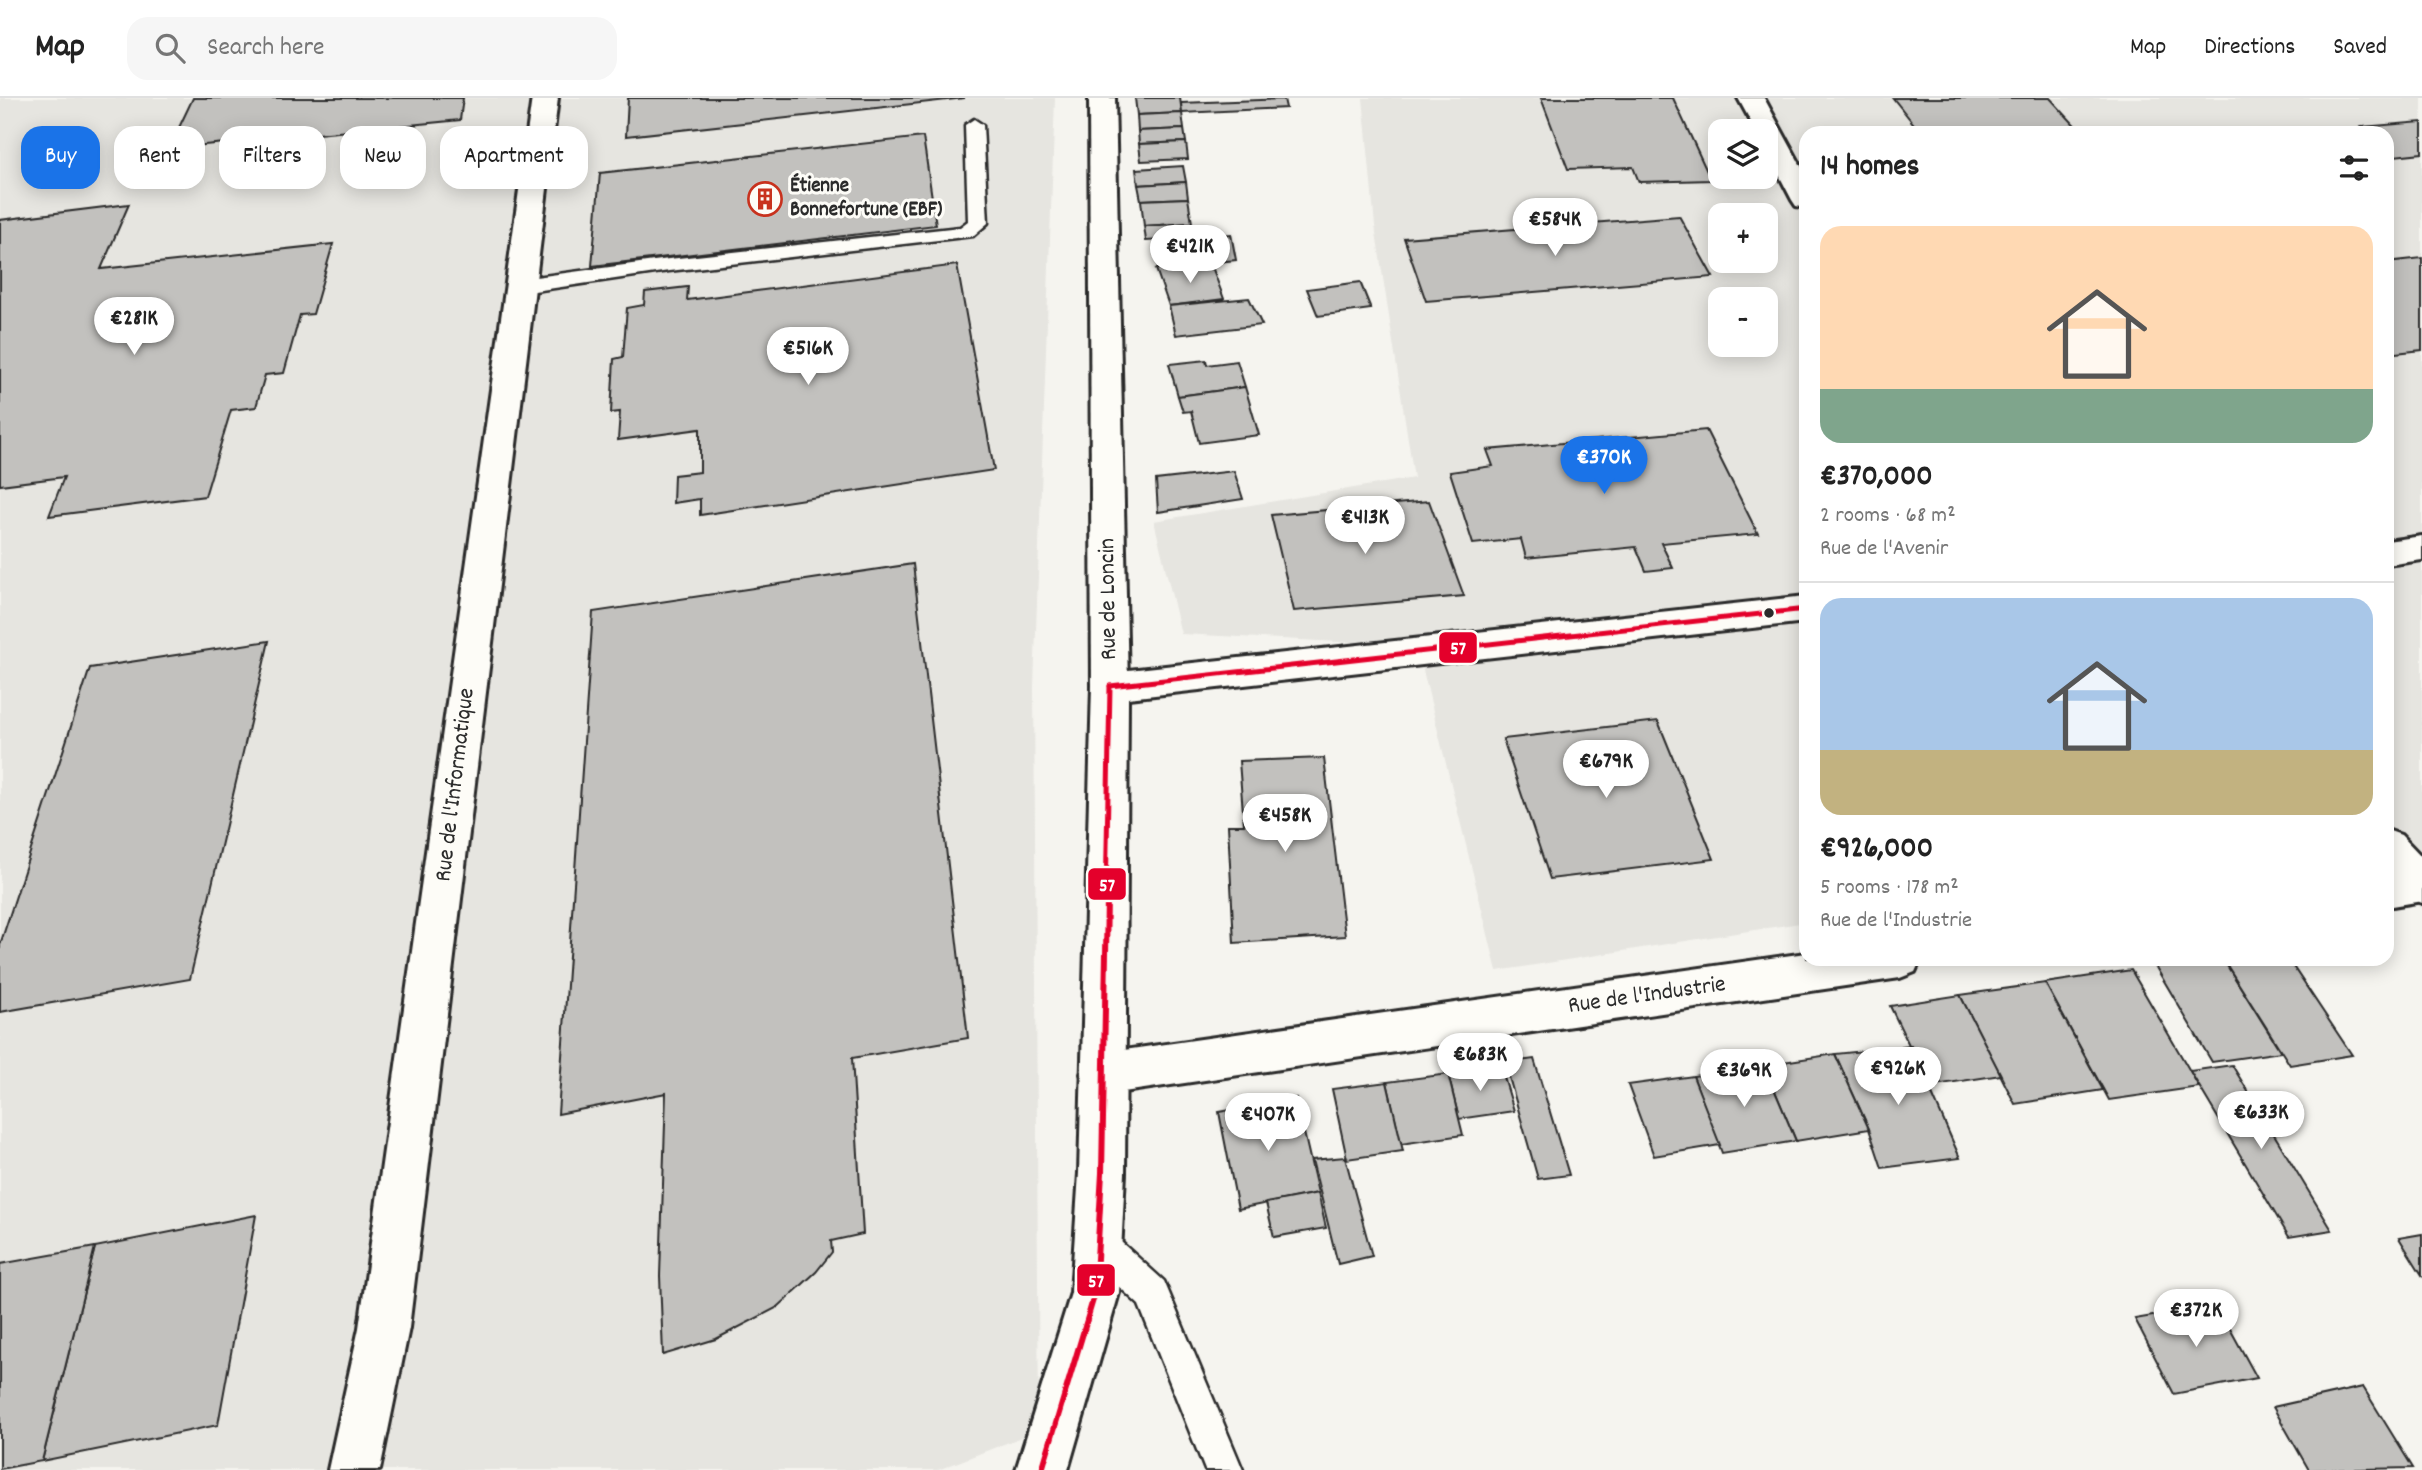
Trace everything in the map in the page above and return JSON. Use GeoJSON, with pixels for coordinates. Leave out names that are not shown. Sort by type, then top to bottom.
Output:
{"type":"FeatureCollection","features":[{"type":"Feature","properties":{"kind":"street","name":"Rue de l'Informatique"},"geometry":{"type":"LineString","coordinates":[[354,1470],[384,1328],[545,98]]}},
{"type":"Feature","properties":{"kind":"street","name":"Rue de Loncin"},"geometry":{"type":"LineString","coordinates":[[1042,1470],[1096,1293],[1110,686],[1102,98]]}},
{"type":"Feature","properties":{"kind":"street"},"geometry":{"type":"LineString","coordinates":[[1751,98],[1799,187]]}},
{"type":"Feature","properties":{"kind":"street"},"geometry":{"type":"LineString","coordinates":[[2394,552],[2422,548]]}},
{"type":"Feature","properties":{"kind":"street"},"geometry":{"type":"LineString","coordinates":[[1110,686],[1799,610]]}},
{"type":"Feature","properties":{"kind":"street"},"geometry":{"type":"LineString","coordinates":[[2394,859],[2410,886]]}},
{"type":"Feature","properties":{"kind":"street","name":"Rue de l'Industrie"},"geometry":{"type":"LineString","coordinates":[[1103,1074],[1851,966]]}},
{"type":"Feature","properties":{"kind":"lane"},"geometry":{"type":"LineString","coordinates":[[521,286],[669,265],[966,232],[978,223],[974,125]]}},
{"type":"Feature","properties":{"kind":"lane"},"geometry":{"type":"LineString","coordinates":[[1098,1244],[1152,1293],[1224,1470]]}},
{"type":"Feature","properties":{"kind":"shaded area"},"geometry":{"type":"Polygon","coordinates":[[[0,98],[1055,98],[1034,687],[1039,1430],[938,1470],[0,1470],[0,98]]]}},
{"type":"Feature","properties":{"kind":"shaded area"},"geometry":{"type":"Polygon","coordinates":[[[1363,98],[2422,98],[2422,910],[2394,881],[2394,126],[1799,126],[1799,923],[1497,971],[1417,646],[1181,634],[1154,521],[1414,478],[1375,226],[1363,98]]]}},
{"type":"Feature","properties":{"kind":"building"},"geometry":{"type":"Polygon","coordinates":[[[193,98],[463,98],[460,120],[399,126],[340,126],[340,132],[326,133],[326,126],[219,126],[219,144],[205,145],[205,126],[180,126],[193,98]]]}},
{"type":"Feature","properties":{"kind":"building"},"geometry":{"type":"Polygon","coordinates":[[[628,98],[965,98],[626,136],[628,98]]]}},
{"type":"Feature","properties":{"kind":"building"},"geometry":{"type":"Polygon","coordinates":[[[1135,98],[1180,98],[1182,113],[1137,115],[1135,98]]]}},
{"type":"Feature","properties":{"kind":"building"},"geometry":{"type":"Polygon","coordinates":[[[1541,98],[1673,98],[1708,174],[1708,180],[1639,182],[1633,167],[1568,169],[1541,98]]]}},
{"type":"Feature","properties":{"kind":"building"},"geometry":{"type":"Polygon","coordinates":[[[1893,98],[2050,98],[2076,126],[1915,126],[1893,98]]]}},
{"type":"Feature","properties":{"kind":"building"},"geometry":{"type":"Polygon","coordinates":[[[1284,99],[1286,108],[1182,113],[1181,103],[1284,99]]]}},
{"type":"Feature","properties":{"kind":"building"},"geometry":{"type":"Polygon","coordinates":[[[1182,113],[1184,129],[1138,131],[1137,115],[1182,113]]]}},
{"type":"Feature","properties":{"kind":"building"},"geometry":{"type":"Polygon","coordinates":[[[2422,122],[2422,153],[2394,156],[2394,126],[2373,126],[2422,122]]]}},
{"type":"Feature","properties":{"kind":"building"},"geometry":{"type":"Polygon","coordinates":[[[1184,129],[1186,142],[1139,144],[1138,131],[1184,129]]]}},
{"type":"Feature","properties":{"kind":"building","name":"Étienne Bonnefortune (EBF)"},"geometry":{"type":"Polygon","coordinates":[[[923,137],[936,225],[592,266],[600,173],[923,137]]]}},
{"type":"Feature","properties":{"kind":"building"},"geometry":{"type":"Polygon","coordinates":[[[1186,142],[1188,159],[1141,161],[1139,144],[1186,142]]]}},
{"type":"Feature","properties":{"kind":"building"},"geometry":{"type":"Polygon","coordinates":[[[1183,166],[1186,182],[1138,185],[1136,169],[1183,166]]]}},
{"type":"Feature","properties":{"kind":"building"},"geometry":{"type":"Polygon","coordinates":[[[1186,182],[1188,198],[1141,200],[1138,185],[1186,182]]]}},
{"type":"Feature","properties":{"kind":"building"},"geometry":{"type":"Polygon","coordinates":[[[1188,198],[1192,223],[1144,226],[1141,200],[1188,198]]]}},
{"type":"Feature","properties":{"kind":"building"},"geometry":{"type":"Polygon","coordinates":[[[129,204],[101,269],[333,244],[313,314],[300,315],[284,373],[265,375],[256,407],[231,410],[205,496],[49,516],[64,477],[0,485],[0,220],[129,204]]]}},
{"type":"Feature","properties":{"kind":"building"},"geometry":{"type":"Polygon","coordinates":[[[1679,216],[1708,268],[1708,273],[1713,277],[1426,301],[1404,238],[1679,216]]]}},
{"type":"Feature","properties":{"kind":"building"},"geometry":{"type":"Polygon","coordinates":[[[1192,223],[1195,238],[1146,241],[1144,226],[1192,223]]]}},
{"type":"Feature","properties":{"kind":"building"},"geometry":{"type":"Polygon","coordinates":[[[1231,234],[1236,260],[1167,267],[1165,240],[1231,234]]]}},
{"type":"Feature","properties":{"kind":"building"},"geometry":{"type":"Polygon","coordinates":[[[2422,258],[2422,350],[2394,353],[2394,261],[2422,258]]]}},
{"type":"Feature","properties":{"kind":"building"},"geometry":{"type":"Polygon","coordinates":[[[1211,264],[1224,299],[1169,306],[1156,269],[1211,264]]]}},
{"type":"Feature","properties":{"kind":"building"},"geometry":{"type":"Polygon","coordinates":[[[957,265],[994,470],[700,515],[700,499],[673,503],[674,475],[700,472],[700,429],[618,440],[620,412],[611,413],[614,359],[623,357],[627,308],[644,305],[645,292],[688,287],[687,300],[957,265]]]}},
{"type":"Feature","properties":{"kind":"building"},"geometry":{"type":"Polygon","coordinates":[[[1360,282],[1371,309],[1318,316],[1307,289],[1360,282]]]}},
{"type":"Feature","properties":{"kind":"building"},"geometry":{"type":"Polygon","coordinates":[[[1249,298],[1262,325],[1176,335],[1169,306],[1249,298]]]}},
{"type":"Feature","properties":{"kind":"building"},"geometry":{"type":"Polygon","coordinates":[[[1206,360],[1207,365],[1237,361],[1245,387],[1178,396],[1169,364],[1206,360]]]}},
{"type":"Feature","properties":{"kind":"building"},"geometry":{"type":"Polygon","coordinates":[[[1245,387],[1259,435],[1199,443],[1191,411],[1183,412],[1178,396],[1245,387]]]}},
{"type":"Feature","properties":{"kind":"building"},"geometry":{"type":"Polygon","coordinates":[[[1706,430],[1758,534],[1661,543],[1673,568],[1646,571],[1636,547],[1526,558],[1521,539],[1473,544],[1450,472],[1493,466],[1487,450],[1706,430]]]}},
{"type":"Feature","properties":{"kind":"building"},"geometry":{"type":"Polygon","coordinates":[[[1234,471],[1243,499],[1158,512],[1156,480],[1234,471]]]}},
{"type":"Feature","properties":{"kind":"building"},"geometry":{"type":"Polygon","coordinates":[[[1429,501],[1464,596],[1294,611],[1271,515],[1429,501]]]}},
{"type":"Feature","properties":{"kind":"building"},"geometry":{"type":"Polygon","coordinates":[[[913,564],[968,1038],[852,1058],[863,1234],[831,1241],[832,1252],[816,1272],[778,1307],[716,1339],[663,1355],[660,1276],[666,1093],[558,1114],[593,612],[913,564]]]}},
{"type":"Feature","properties":{"kind":"building"},"geometry":{"type":"Polygon","coordinates":[[[269,641],[190,979],[0,1012],[0,945],[90,668],[269,641]]]}},
{"type":"Feature","properties":{"kind":"building"},"geometry":{"type":"Polygon","coordinates":[[[1658,721],[1714,859],[1550,879],[1503,739],[1658,721]]]}},
{"type":"Feature","properties":{"kind":"building"},"geometry":{"type":"Polygon","coordinates":[[[1324,758],[1345,936],[1234,943],[1228,825],[1244,825],[1239,761],[1324,758]]]}},
{"type":"Feature","properties":{"kind":"building"},"geometry":{"type":"Polygon","coordinates":[[[2155,966],[2227,966],[2281,1052],[2212,1062],[2155,966]]]}},
{"type":"Feature","properties":{"kind":"building"},"geometry":{"type":"Polygon","coordinates":[[[2227,966],[2293,966],[2352,1055],[2290,1065],[2227,966]]]}},
{"type":"Feature","properties":{"kind":"building"},"geometry":{"type":"Polygon","coordinates":[[[2131,970],[2199,1087],[2109,1100],[2045,983],[2131,970]]]}},
{"type":"Feature","properties":{"kind":"building"},"geometry":{"type":"Polygon","coordinates":[[[2045,983],[2103,1090],[2015,1104],[1960,995],[2045,983]]]}},
{"type":"Feature","properties":{"kind":"building"},"geometry":{"type":"Polygon","coordinates":[[[1960,995],[2001,1075],[1929,1086],[1890,1006],[1960,995]]]}},
{"type":"Feature","properties":{"kind":"building"},"geometry":{"type":"Polygon","coordinates":[[[1911,1046],[1960,1158],[1882,1168],[1869,1129],[1835,1054],[1911,1046]]]}},
{"type":"Feature","properties":{"kind":"building"},"geometry":{"type":"Polygon","coordinates":[[[1835,1054],[1869,1129],[1796,1141],[1764,1065],[1835,1054]]]}},
{"type":"Feature","properties":{"kind":"building"},"geometry":{"type":"Polygon","coordinates":[[[1534,1059],[1569,1175],[1538,1179],[1505,1063],[1534,1059]]]}},
{"type":"Feature","properties":{"kind":"building"},"geometry":{"type":"Polygon","coordinates":[[[1764,1065],[1796,1141],[1722,1153],[1693,1076],[1764,1065]]]}},
{"type":"Feature","properties":{"kind":"building"},"geometry":{"type":"Polygon","coordinates":[[[2232,1065],[2332,1230],[2289,1237],[2190,1071],[2232,1065]]]}},
{"type":"Feature","properties":{"kind":"building"},"geometry":{"type":"Polygon","coordinates":[[[1501,1067],[1514,1111],[1459,1119],[1448,1074],[1501,1067]]]}},
{"type":"Feature","properties":{"kind":"building"},"geometry":{"type":"Polygon","coordinates":[[[1448,1074],[1463,1135],[1401,1144],[1387,1082],[1448,1074]]]}},
{"type":"Feature","properties":{"kind":"building"},"geometry":{"type":"Polygon","coordinates":[[[1693,1076],[1720,1145],[1654,1156],[1628,1085],[1693,1076]]]}},
{"type":"Feature","properties":{"kind":"building"},"geometry":{"type":"Polygon","coordinates":[[[1387,1082],[1403,1151],[1347,1159],[1332,1089],[1387,1082]]]}},
{"type":"Feature","properties":{"kind":"building"},"geometry":{"type":"Polygon","coordinates":[[[1296,1098],[1318,1193],[1238,1209],[1219,1112],[1296,1098]]]}},
{"type":"Feature","properties":{"kind":"building"},"geometry":{"type":"Polygon","coordinates":[[[1345,1157],[1372,1256],[1338,1264],[1312,1160],[1345,1157]]]}},
{"type":"Feature","properties":{"kind":"building"},"geometry":{"type":"Polygon","coordinates":[[[1318,1193],[1326,1228],[1274,1237],[1266,1203],[1318,1193]]]}},
{"type":"Feature","properties":{"kind":"building"},"geometry":{"type":"Polygon","coordinates":[[[256,1215],[218,1425],[42,1461],[95,1247],[256,1215]]]}},
{"type":"Feature","properties":{"kind":"building"},"geometry":{"type":"Polygon","coordinates":[[[2422,1234],[2422,1275],[2399,1238],[2422,1234]]]}},
{"type":"Feature","properties":{"kind":"building"},"geometry":{"type":"Polygon","coordinates":[[[95,1247],[42,1461],[0,1469],[0,1264],[95,1247]]]}},
{"type":"Feature","properties":{"kind":"building"},"geometry":{"type":"Polygon","coordinates":[[[2217,1305],[2257,1378],[2174,1394],[2135,1319],[2217,1305]]]}},
{"type":"Feature","properties":{"kind":"building"},"geometry":{"type":"Polygon","coordinates":[[[2363,1387],[2413,1468],[2309,1470],[2273,1407],[2363,1387]]]}},
{"type":"Feature","properties":{"kind":"transit line","name":"57"},"geometry":{"type":"LineString","coordinates":[[1110,686],[1799,610]]}},
{"type":"Feature","properties":{"kind":"transit line","name":"57"},"geometry":{"type":"LineString","coordinates":[[1042,1470],[1095,1293],[1102,1173],[1110,686]]}},
{"type":"Feature","properties":{"kind":"place","name":"Étienne Bonnefortune (EBF)"},"geometry":{"type":"Point","coordinates":[765,199]}}]}
